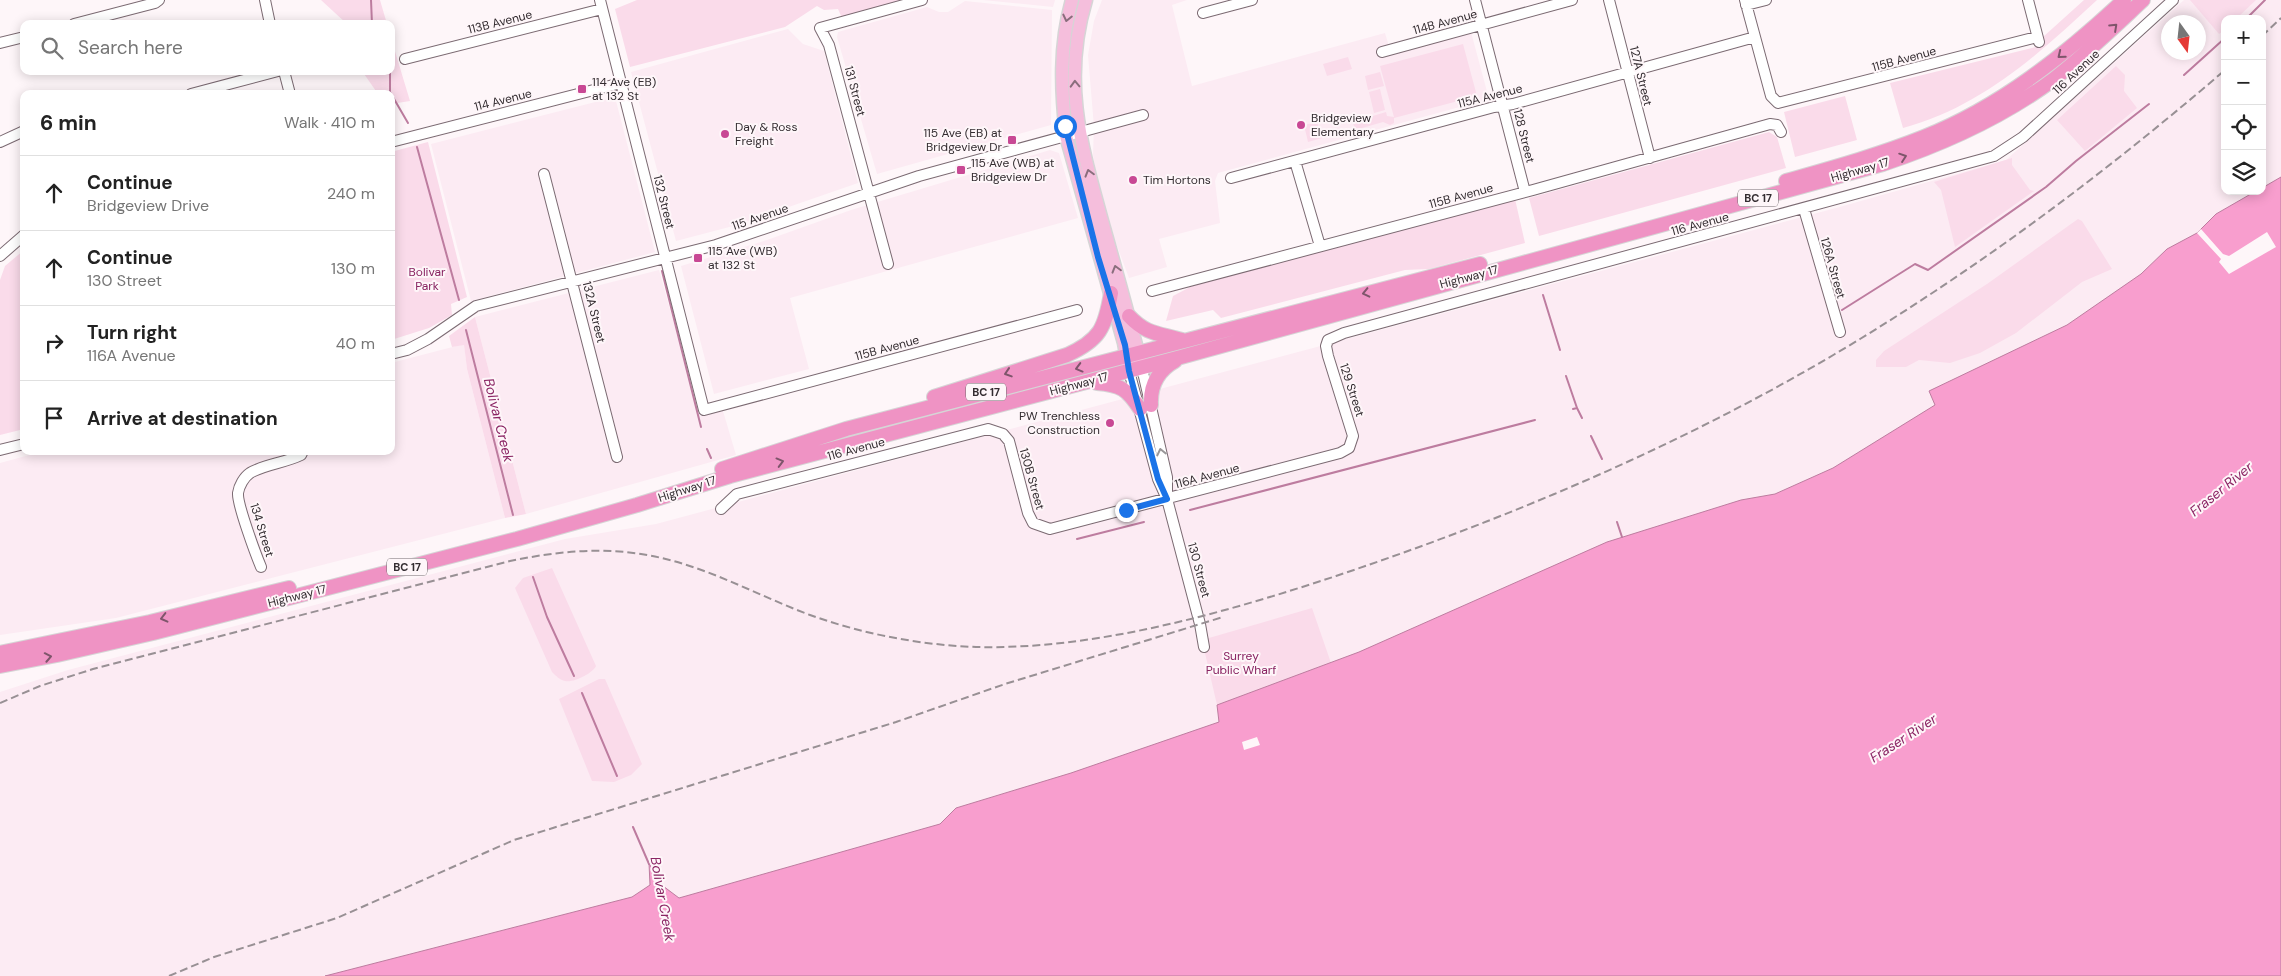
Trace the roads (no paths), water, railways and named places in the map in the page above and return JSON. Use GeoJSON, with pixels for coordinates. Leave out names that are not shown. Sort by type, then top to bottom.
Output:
{"type":"FeatureCollection","features":[{"type":"Feature","properties":{"kind":"highway","name":"Highway 17"},"geometry":{"type":"LineString","coordinates":[[0,666],[152,633],[498,544],[637,505],[730,476],[1089,382],[1182,341],[1667,214],[1839,166],[1925,137],[2010,92],[2063,53],[2124,0]]}},
{"type":"Feature","properties":{"kind":"highway","name":"Highway 17"},"geometry":{"type":"LineString","coordinates":[[0,653],[150,622],[514,530],[634,496],[846,429],[1135,362],[1181,357],[1908,156],[1934,146],[2013,106],[2053,80],[2091,49],[2143,0]]}},
{"type":"Feature","properties":{"kind":"highway"},"geometry":{"type":"LineString","coordinates":[[846,429],[943,394],[1077,350],[1100,333],[1107,314],[1111,294]]}},
{"type":"Feature","properties":{"kind":"highway"},"geometry":{"type":"LineString","coordinates":[[1135,362],[1291,318],[1330,302]]}},
{"type":"Feature","properties":{"kind":"highway"},"geometry":{"type":"LineString","coordinates":[[1129,316],[1150,333],[1182,341]]}},
{"type":"Feature","properties":{"kind":"highway"},"geometry":{"type":"LineString","coordinates":[[1089,382],[1112,384],[1121,387],[1145,407],[1155,378],[1166,366],[1181,357]]}},
{"type":"Feature","properties":{"kind":"main road"},"geometry":{"type":"LineString","coordinates":[[1072,0],[1064,37],[1062,103],[1129,316],[1135,362]]}},
{"type":"Feature","properties":{"kind":"main road"},"geometry":{"type":"LineString","coordinates":[[1086,0],[1076,42],[1073,135],[1098,257],[1135,362]]}},
{"type":"Feature","properties":{"kind":"street"},"geometry":{"type":"LineString","coordinates":[[89,20],[155,3],[159,0]]}},
{"type":"Feature","properties":{"kind":"street"},"geometry":{"type":"LineString","coordinates":[[264,0],[269,20]]}},
{"type":"Feature","properties":{"kind":"street","name":"131 Street"},"geometry":{"type":"LineString","coordinates":[[888,264],[830,45],[820,28],[922,0]]}},
{"type":"Feature","properties":{"kind":"street"},"geometry":{"type":"LineString","coordinates":[[1203,13],[1252,0]]}},
{"type":"Feature","properties":{"kind":"street","name":"128 Street"},"geometry":{"type":"LineString","coordinates":[[1475,0],[1526,192]]}},
{"type":"Feature","properties":{"kind":"street","name":"114B Avenue"},"geometry":{"type":"LineString","coordinates":[[1382,52],[1572,0]]}},
{"type":"Feature","properties":{"kind":"street","name":"127A Street"},"geometry":{"type":"LineString","coordinates":[[1609,0],[1650,158]]}},
{"type":"Feature","properties":{"kind":"street"},"geometry":{"type":"LineString","coordinates":[[1755,37],[1746,3],[1766,0]]}},
{"type":"Feature","properties":{"kind":"street","name":"115B Avenue"},"geometry":{"type":"LineString","coordinates":[[1755,37],[1771,96],[1776,103],[1785,103],[2038,40],[2028,0]]}},
{"type":"Feature","properties":{"kind":"street","name":"116 Avenue"},"geometry":{"type":"LineString","coordinates":[[1328,340],[1344,334],[1986,160],[2003,152],[2051,112],[2173,0]]}},
{"type":"Feature","properties":{"kind":"street","name":"113B Avenue"},"geometry":{"type":"LineString","coordinates":[[405,60],[601,4]]}},
{"type":"Feature","properties":{"kind":"street","name":"132 Street"},"geometry":{"type":"LineString","coordinates":[[601,4],[704,410]]}},
{"type":"Feature","properties":{"kind":"street","name":"115A Avenue"},"geometry":{"type":"LineString","coordinates":[[1230,178],[1755,37]]}},
{"type":"Feature","properties":{"kind":"street"},"geometry":{"type":"LineString","coordinates":[[0,43],[20,38]]}},
{"type":"Feature","properties":{"kind":"street"},"geometry":{"type":"LineString","coordinates":[[206,90],[263,75]]}},
{"type":"Feature","properties":{"kind":"street"},"geometry":{"type":"LineString","coordinates":[[285,75],[289,90]]}},
{"type":"Feature","properties":{"kind":"street","name":"114 Avenue"},"geometry":{"type":"LineString","coordinates":[[395,141],[621,83]]}},
{"type":"Feature","properties":{"kind":"street","name":"115 Avenue"},"geometry":{"type":"LineString","coordinates":[[395,353],[407,350],[428,339],[476,306],[665,258],[767,228],[869,192],[971,161],[1143,115]]}},
{"type":"Feature","properties":{"kind":"street","name":"115B Avenue"},"geometry":{"type":"LineString","coordinates":[[1152,291],[1526,192],[1770,124],[1779,128]]}},
{"type":"Feature","properties":{"kind":"street"},"geometry":{"type":"LineString","coordinates":[[0,142],[20,133]]}},
{"type":"Feature","properties":{"kind":"street"},"geometry":{"type":"LineString","coordinates":[[1295,161],[1320,246]]}},
{"type":"Feature","properties":{"kind":"street","name":"132A Street"},"geometry":{"type":"LineString","coordinates":[[544,174],[617,457]]}},
{"type":"Feature","properties":{"kind":"street","name":"126A Street"},"geometry":{"type":"LineString","coordinates":[[1804,209],[1840,332]]}},
{"type":"Feature","properties":{"kind":"street"},"geometry":{"type":"LineString","coordinates":[[0,256],[20,238]]}},
{"type":"Feature","properties":{"kind":"street","name":"115B Avenue"},"geometry":{"type":"LineString","coordinates":[[704,410],[1077,310]]}},
{"type":"Feature","properties":{"kind":"street","name":"129 Street"},"geometry":{"type":"LineString","coordinates":[[1328,340],[1326,346],[1328,356],[1353,436],[1349,448]]}},
{"type":"Feature","properties":{"kind":"street","name":"130 Street"},"geometry":{"type":"LineString","coordinates":[[1135,362],[1158,479],[1167,499],[1200,624],[1204,647]]}},
{"type":"Feature","properties":{"kind":"street","name":"116 Avenue"},"geometry":{"type":"LineString","coordinates":[[721,509],[737,494],[988,429],[1004,434]]}},
{"type":"Feature","properties":{"kind":"street","name":"130B Street"},"geometry":{"type":"LineString","coordinates":[[1004,434],[1008,440],[1028,513],[1033,523],[1041,528]]}},
{"type":"Feature","properties":{"kind":"street"},"geometry":{"type":"LineString","coordinates":[[0,450],[20,445]]}},
{"type":"Feature","properties":{"kind":"street","name":"116A Avenue"},"geometry":{"type":"LineString","coordinates":[[1041,528],[1050,530],[1333,456],[1349,448]]}},
{"type":"Feature","properties":{"kind":"street","name":"134 Street"},"geometry":{"type":"LineString","coordinates":[[261,567],[254,550],[238,493],[243,479],[249,474],[301,455]]}},
{"type":"Feature","properties":{"kind":"water","name":"Fraser River"},"geometry":{"type":"Polygon","coordinates":[[[2281,177],[2281,976],[325,976],[632,897],[650,885],[649,863],[659,883],[679,898],[940,824],[956,808],[1071,773],[1219,722],[1217,705],[1359,652],[1607,542],[1741,500],[1775,494],[1833,468],[1935,405],[1929,391],[2067,325],[2141,274],[2167,249],[2197,233],[2216,214],[2249,195],[2266,195],[2266,186],[2281,177]]]}},
{"type":"Feature","properties":{"kind":"waterway","name":"Bolivar Creek"},"geometry":{"type":"LineString","coordinates":[[371,0],[372,20]]}},
{"type":"Feature","properties":{"kind":"waterway"},"geometry":{"type":"LineString","coordinates":[[2250,15],[2265,0]]}},
{"type":"Feature","properties":{"kind":"waterway"},"geometry":{"type":"LineString","coordinates":[[2184,75],[2221,42]]}},
{"type":"Feature","properties":{"kind":"waterway","name":"Bolivar Creek"},"geometry":{"type":"LineString","coordinates":[[390,75],[390,90]]}},
{"type":"Feature","properties":{"kind":"waterway","name":"Bolivar Creek"},"geometry":{"type":"LineString","coordinates":[[395,101],[408,123]]}},
{"type":"Feature","properties":{"kind":"waterway"},"geometry":{"type":"LineString","coordinates":[[1842,310],[1915,264],[1928,270],[2046,187],[2149,104]]}},
{"type":"Feature","properties":{"kind":"waterway","name":"Bolivar Creek"},"geometry":{"type":"LineString","coordinates":[[417,147],[459,300]]}},
{"type":"Feature","properties":{"kind":"waterway"},"geometry":{"type":"LineString","coordinates":[[662,271],[701,427]]}},
{"type":"Feature","properties":{"kind":"waterway"},"geometry":{"type":"LineString","coordinates":[[1543,295],[1560,350]]}},
{"type":"Feature","properties":{"kind":"waterway","name":"Bolivar Creek"},"geometry":{"type":"LineString","coordinates":[[466,330],[513,515]]}},
{"type":"Feature","properties":{"kind":"waterway"},"geometry":{"type":"LineString","coordinates":[[1566,376],[1577,408]]}},
{"type":"Feature","properties":{"kind":"waterway"},"geometry":{"type":"LineString","coordinates":[[1573,409],[1577,408],[1582,418]]}},
{"type":"Feature","properties":{"kind":"waterway"},"geometry":{"type":"LineString","coordinates":[[1190,510],[1535,420]]}},
{"type":"Feature","properties":{"kind":"waterway"},"geometry":{"type":"LineString","coordinates":[[1591,436],[1602,459]]}},
{"type":"Feature","properties":{"kind":"waterway"},"geometry":{"type":"LineString","coordinates":[[707,449],[711,458]]}},
{"type":"Feature","properties":{"kind":"waterway"},"geometry":{"type":"LineString","coordinates":[[1077,539],[1144,522]]}},
{"type":"Feature","properties":{"kind":"waterway"},"geometry":{"type":"LineString","coordinates":[[1617,522],[1622,537]]}},
{"type":"Feature","properties":{"kind":"waterway","name":"Bolivar Creek"},"geometry":{"type":"LineString","coordinates":[[533,577],[547,617],[574,676]]}},
{"type":"Feature","properties":{"kind":"waterway","name":"Bolivar Creek"},"geometry":{"type":"LineString","coordinates":[[582,693],[617,776]]}},
{"type":"Feature","properties":{"kind":"waterway","name":"Bolivar Creek"},"geometry":{"type":"LineString","coordinates":[[633,827],[649,864]]}},
{"type":"Feature","properties":{"kind":"railway"},"geometry":{"type":"LineString","coordinates":[[2266,32],[2281,18]]}},
{"type":"Feature","properties":{"kind":"railway"},"geometry":{"type":"LineString","coordinates":[[0,703],[40,686],[93,669],[510,561],[576,552],[625,552],[663,558],[727,580],[789,607],[830,622],[871,633],[934,644],[976,647],[1067,642],[1113,636],[1204,616],[1336,576],[1472,527],[1539,501],[1605,472],[1735,410],[1860,339],[1955,278],[2093,178],[2221,73]]}},
{"type":"Feature","properties":{"kind":"railway"},"geometry":{"type":"LineString","coordinates":[[169,976],[214,957],[337,918],[514,840],[896,722],[1005,684],[1223,617]]}},
{"type":"Feature","properties":{"kind":"place","name":"114 Ave (EB) at 132 St"},"geometry":{"type":"Point","coordinates":[582,89]}},
{"type":"Feature","properties":{"kind":"place","name":"Bridgeview Elementary"},"geometry":{"type":"Point","coordinates":[1301,125]}},
{"type":"Feature","properties":{"kind":"place","name":"Day & Ross Freight"},"geometry":{"type":"Point","coordinates":[725,134]}},
{"type":"Feature","properties":{"kind":"place","name":"115 Ave (EB) at Bridgeview Dr"},"geometry":{"type":"Point","coordinates":[1012,140]}},
{"type":"Feature","properties":{"kind":"place","name":"115 Ave (WB) at Bridgeview Dr"},"geometry":{"type":"Point","coordinates":[961,170]}},
{"type":"Feature","properties":{"kind":"place","name":"Tim Hortons"},"geometry":{"type":"Point","coordinates":[1133,180]}},
{"type":"Feature","properties":{"kind":"place","name":"115 Ave (WB) at 132 St"},"geometry":{"type":"Point","coordinates":[698,258]}},
{"type":"Feature","properties":{"kind":"place","name":"PW Trenchless Construction"},"geometry":{"type":"Point","coordinates":[1110,423]}},
{"type":"Feature","properties":{"kind":"park label","name":"Bolivar Park"},"geometry":{"type":"Point","coordinates":[427,279]}},
{"type":"Feature","properties":{"kind":"park label","name":"Surrey Public Wharf"},"geometry":{"type":"Point","coordinates":[1241,663]}}]}
